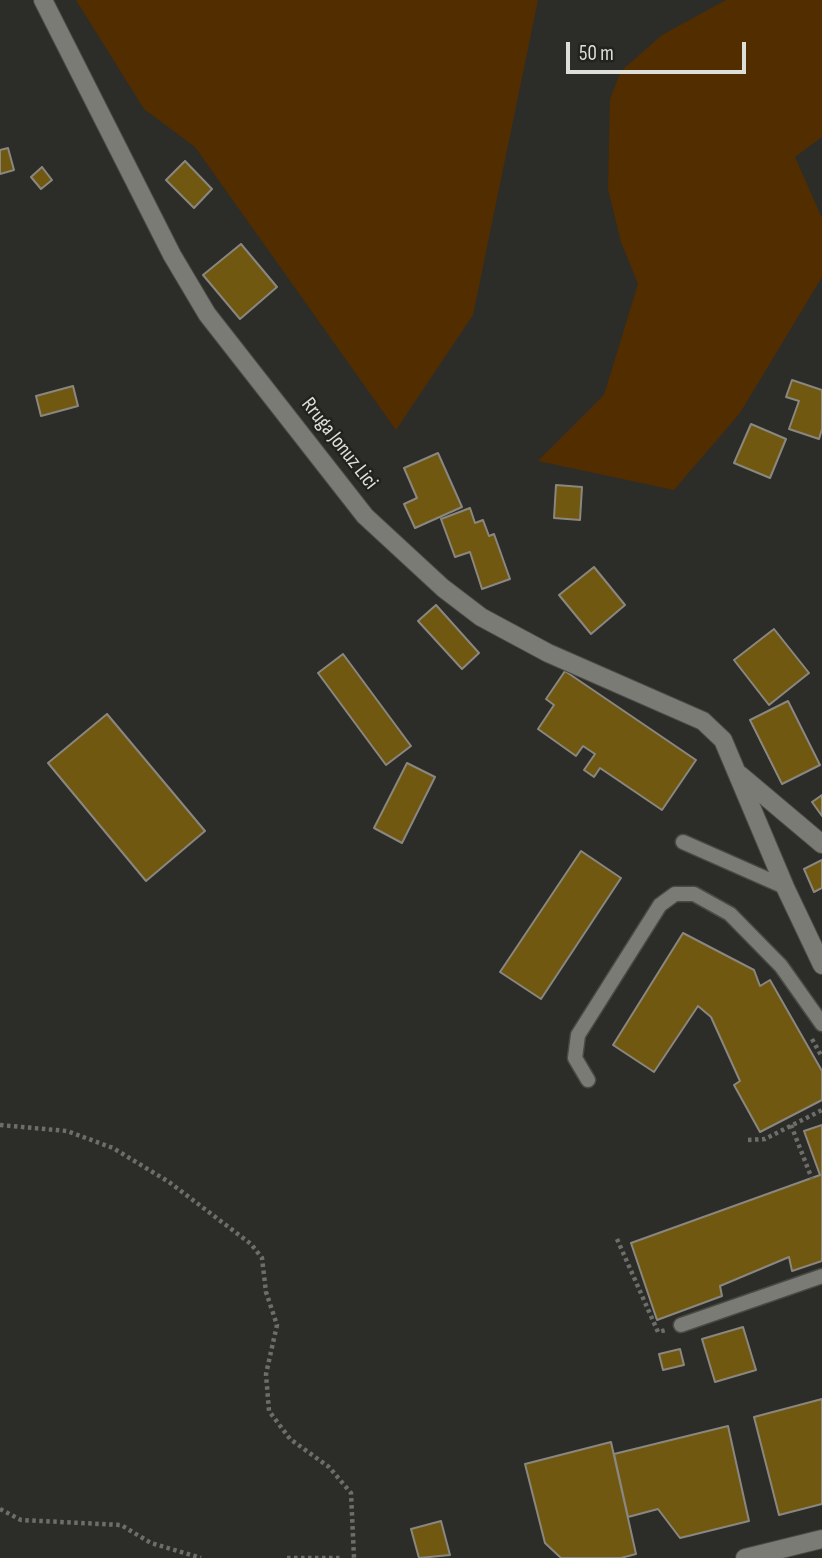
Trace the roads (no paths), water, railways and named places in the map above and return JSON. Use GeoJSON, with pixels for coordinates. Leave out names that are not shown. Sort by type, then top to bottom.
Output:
{"type":"FeatureCollection","features":[{"type":"Feature","properties":{"kind":"street","name":"Rruga Jonuz Lici"},"geometry":{"type":"LineString","coordinates":[[43,0],[172,255],[207,314],[365,516],[443,588],[481,617],[548,653],[703,721],[723,740],[785,887],[822,965]]}},
{"type":"Feature","properties":{"kind":"street"},"geometry":{"type":"LineString","coordinates":[[740,775],[822,844]]}},
{"type":"Feature","properties":{"kind":"street"},"geometry":{"type":"LineString","coordinates":[[745,1558],[822,1539]]}},
{"type":"Feature","properties":{"kind":"lane"},"geometry":{"type":"LineString","coordinates":[[683,842],[785,887]]}},
{"type":"Feature","properties":{"kind":"lane"},"geometry":{"type":"LineString","coordinates":[[588,1080],[575,1058],[578,1035],[660,905],[675,894],[694,894],[730,914],[781,966],[822,1024]]}},
{"type":"Feature","properties":{"kind":"lane"},"geometry":{"type":"LineString","coordinates":[[681,1325],[822,1276]]}}]}
